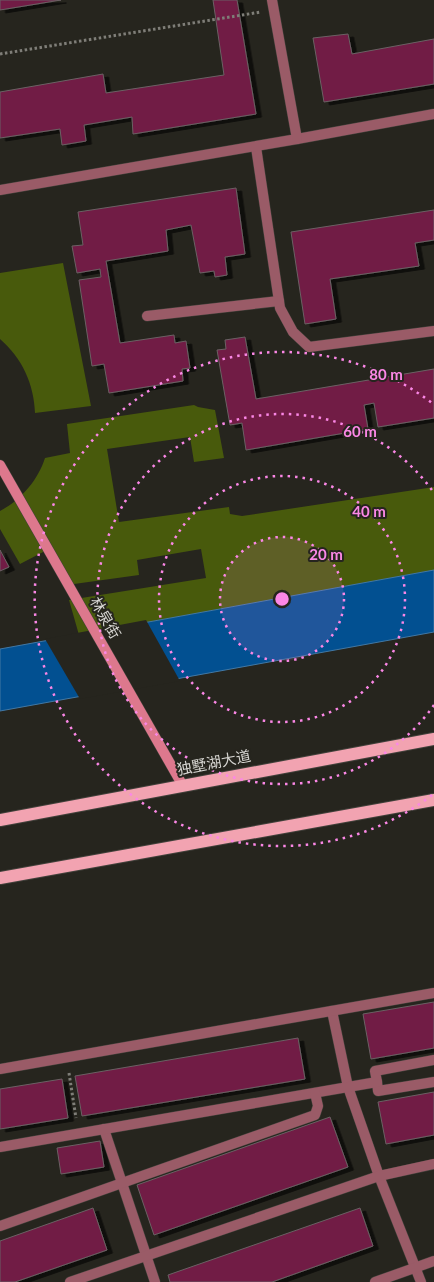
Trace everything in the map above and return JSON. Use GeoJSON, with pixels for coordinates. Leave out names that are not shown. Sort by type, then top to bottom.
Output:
{"type":"FeatureCollection","features":[{"type":"Feature","properties":{"kind":"main road","name":"林泉街"},"geometry":{"type":"LineString","coordinates":[[0,465],[183,786]]}},
{"type":"Feature","properties":{"kind":"main road","name":"独墅湖大道"},"geometry":{"type":"LineString","coordinates":[[0,820],[434,739]]}},
{"type":"Feature","properties":{"kind":"main road"},"geometry":{"type":"LineString","coordinates":[[0,878],[434,800]]}},
{"type":"Feature","properties":{"kind":"street"},"geometry":{"type":"LineString","coordinates":[[273,5],[297,139]]}},
{"type":"Feature","properties":{"kind":"street"},"geometry":{"type":"LineString","coordinates":[[0,190],[256,147],[434,114]]}},
{"type":"Feature","properties":{"kind":"street"},"geometry":{"type":"LineString","coordinates":[[256,147],[280,308],[293,332],[309,347],[434,331]]}},
{"type":"Feature","properties":{"kind":"street"},"geometry":{"type":"LineString","coordinates":[[147,316],[279,301]]}},
{"type":"Feature","properties":{"kind":"street"},"geometry":{"type":"LineString","coordinates":[[0,1069],[434,993]]}},
{"type":"Feature","properties":{"kind":"street"},"geometry":{"type":"LineString","coordinates":[[332,1011],[348,1087],[379,1176],[421,1282]]}},
{"type":"Feature","properties":{"kind":"street"},"geometry":{"type":"LineString","coordinates":[[434,1060],[375,1070],[378,1091],[434,1082]]}},
{"type":"Feature","properties":{"kind":"street"},"geometry":{"type":"LineString","coordinates":[[0,1148],[377,1082]]}},
{"type":"Feature","properties":{"kind":"street"},"geometry":{"type":"LineString","coordinates":[[0,1226],[315,1115],[318,1106],[315,1093]]}},
{"type":"Feature","properties":{"kind":"street"},"geometry":{"type":"LineString","coordinates":[[104,1129],[155,1282]]}},
{"type":"Feature","properties":{"kind":"street"},"geometry":{"type":"LineString","coordinates":[[70,1282],[379,1176],[434,1164]]}},
{"type":"Feature","properties":{"kind":"street"},"geometry":{"type":"LineString","coordinates":[[375,1282],[434,1261]]}},
{"type":"Feature","properties":{"kind":"path"},"geometry":{"type":"LineString","coordinates":[[0,54],[273,5]]}},
{"type":"Feature","properties":{"kind":"path"},"geometry":{"type":"LineString","coordinates":[[66,1057],[79,1134]]}},
{"type":"Feature","properties":{"kind":"green space"},"geometry":{"type":"Polygon","coordinates":[[[63,263],[91,406],[35,413],[32,392],[25,372],[15,354],[0,339],[0,273],[63,263]]]}},
{"type":"Feature","properties":{"kind":"green space"},"geometry":{"type":"Polygon","coordinates":[[[194,405],[215,410],[224,458],[194,462],[190,437],[107,449],[119,522],[229,507],[230,514],[242,516],[434,487],[434,570],[79,635],[69,600],[206,578],[201,549],[137,560],[139,575],[74,584],[45,551],[20,564],[0,529],[0,511],[28,489],[38,474],[45,458],[70,453],[67,424],[194,405]]]}},
{"type":"Feature","properties":{"kind":"water"},"geometry":{"type":"Polygon","coordinates":[[[434,570],[434,632],[0,711],[0,649],[434,570]]]}},
{"type":"Feature","properties":{"kind":"pier"},"geometry":{"type":"Polygon","coordinates":[[[146,620],[180,681],[80,699],[45,639],[146,620]]]}},
{"type":"Feature","properties":{"kind":"building"},"geometry":{"type":"Polygon","coordinates":[[[0,0],[61,0],[0,10],[0,0]]]}},
{"type":"Feature","properties":{"kind":"building"},"geometry":{"type":"Polygon","coordinates":[[[213,0],[237,0],[256,114],[133,134],[132,117],[84,125],[86,141],[62,145],[60,129],[0,138],[0,92],[103,74],[106,93],[224,75],[213,0]]]}},
{"type":"Feature","properties":{"kind":"building"},"geometry":{"type":"Polygon","coordinates":[[[348,34],[352,54],[434,39],[434,84],[324,102],[313,38],[348,34]]]}},
{"type":"Feature","properties":{"kind":"building"},"geometry":{"type":"Polygon","coordinates":[[[236,188],[245,254],[225,257],[227,275],[215,277],[214,271],[200,273],[191,225],[166,230],[168,251],[106,261],[120,343],[174,335],[175,343],[186,341],[190,368],[182,369],[183,381],[109,393],[104,364],[92,366],[79,280],[101,277],[100,269],[77,273],[72,246],[83,245],[78,212],[236,188]]]}},
{"type":"Feature","properties":{"kind":"building"},"geometry":{"type":"Polygon","coordinates":[[[434,210],[434,240],[415,243],[419,266],[330,279],[336,319],[305,324],[291,232],[434,210]]]}},
{"type":"Feature","properties":{"kind":"building"},"geometry":{"type":"Polygon","coordinates":[[[245,337],[256,399],[434,369],[434,418],[378,427],[374,403],[364,405],[368,429],[246,450],[242,423],[230,425],[217,350],[226,349],[225,340],[245,337]]]}},
{"type":"Feature","properties":{"kind":"building"},"geometry":{"type":"Polygon","coordinates":[[[0,550],[9,567],[0,571],[0,550]]]}},
{"type":"Feature","properties":{"kind":"building"},"geometry":{"type":"Polygon","coordinates":[[[434,1002],[434,1048],[371,1059],[363,1014],[434,1002]]]}},
{"type":"Feature","properties":{"kind":"building"},"geometry":{"type":"Polygon","coordinates":[[[298,1038],[305,1079],[82,1116],[75,1076],[298,1038]]]}},
{"type":"Feature","properties":{"kind":"building"},"geometry":{"type":"Polygon","coordinates":[[[62,1079],[68,1118],[0,1129],[0,1089],[62,1079]]]}},
{"type":"Feature","properties":{"kind":"building"},"geometry":{"type":"Polygon","coordinates":[[[434,1092],[434,1135],[386,1144],[378,1102],[434,1092]]]}},
{"type":"Feature","properties":{"kind":"building"},"geometry":{"type":"Polygon","coordinates":[[[330,1117],[348,1167],[154,1235],[137,1185],[330,1117]]]}},
{"type":"Feature","properties":{"kind":"building"},"geometry":{"type":"Polygon","coordinates":[[[100,1141],[104,1167],[61,1174],[57,1148],[100,1141]]]}},
{"type":"Feature","properties":{"kind":"building"},"geometry":{"type":"Polygon","coordinates":[[[93,1208],[107,1250],[15,1282],[0,1282],[0,1241],[93,1208]]]}},
{"type":"Feature","properties":{"kind":"building"},"geometry":{"type":"Polygon","coordinates":[[[360,1208],[373,1246],[272,1282],[170,1282],[168,1275],[360,1208]]]}}]}
